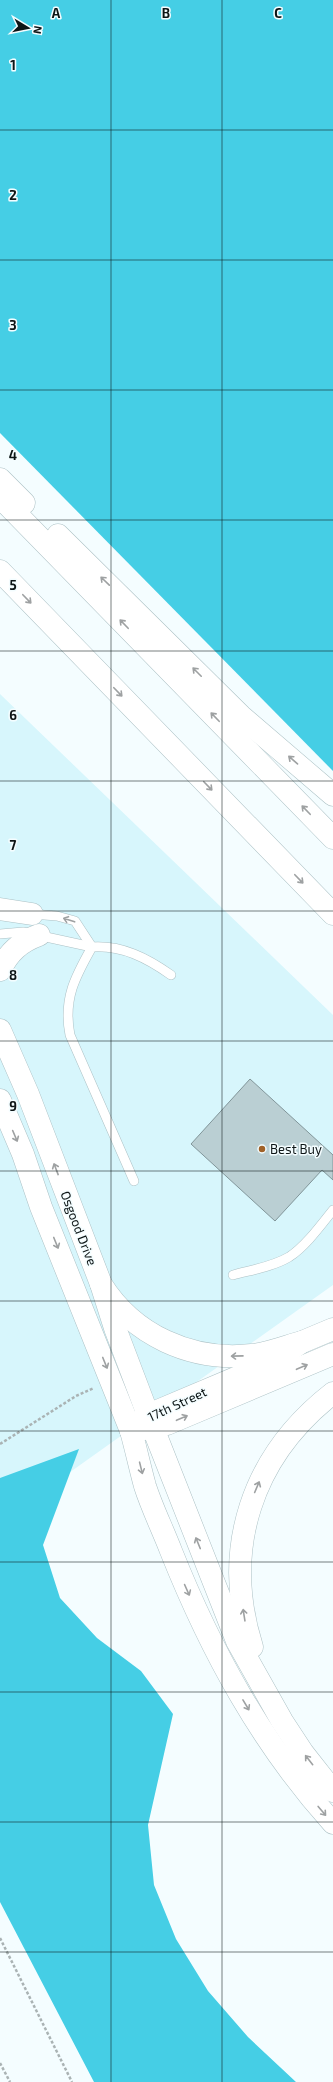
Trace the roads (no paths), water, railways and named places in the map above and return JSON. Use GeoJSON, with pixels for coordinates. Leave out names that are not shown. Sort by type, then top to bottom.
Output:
{"type":"FeatureCollection","features":[{"type":"Feature","properties":{"kind":"main road"},"geometry":{"type":"LineString","coordinates":[[0,479],[242,716],[333,795]]}},
{"type":"Feature","properties":{"kind":"main road"},"geometry":{"type":"LineString","coordinates":[[0,497],[333,838]]}},
{"type":"Feature","properties":{"kind":"main road"},"geometry":{"type":"LineString","coordinates":[[0,571],[333,914]]}},
{"type":"Feature","properties":{"kind":"main road"},"geometry":{"type":"LineString","coordinates":[[1,914],[32,914]]}},
{"type":"Feature","properties":{"kind":"main road"},"geometry":{"type":"LineString","coordinates":[[0,970],[7,957],[16,948],[25,940],[39,935]]}},
{"type":"Feature","properties":{"kind":"main road","name":"Osgood Drive"},"geometry":{"type":"LineString","coordinates":[[0,1030],[28,1094],[101,1284],[115,1328],[236,1641],[266,1692]]}},
{"type":"Feature","properties":{"kind":"main road","name":"Osgood Drive"},"geometry":{"type":"LineString","coordinates":[[0,1100],[23,1154],[41,1207],[131,1430],[146,1487],[207,1634],[234,1686],[263,1734],[294,1777],[333,1823]]}},
{"type":"Feature","properties":{"kind":"main road"},"geometry":{"type":"LineString","coordinates":[[101,1284],[112,1301],[145,1331],[180,1348],[209,1354],[236,1356],[253,1355],[302,1342]]}},
{"type":"Feature","properties":{"kind":"main road","name":"17th Street"},"geometry":{"type":"LineString","coordinates":[[131,1430],[271,1363],[302,1342],[333,1329]]}},
{"type":"Feature","properties":{"kind":"main road","name":"17th Street"},"geometry":{"type":"LineString","coordinates":[[151,1421],[333,1354]]}},
{"type":"Feature","properties":{"kind":"main road"},"geometry":{"type":"LineString","coordinates":[[333,1393],[315,1407],[279,1447],[259,1482],[246,1520],[241,1544],[241,1594],[244,1620],[266,1692],[303,1753],[333,1791]]}},
{"type":"Feature","properties":{"kind":"lane"},"geometry":{"type":"LineString","coordinates":[[32,914],[57,916],[75,921],[92,947]]}},
{"type":"Feature","properties":{"kind":"lane"},"geometry":{"type":"LineString","coordinates":[[0,934],[23,932],[92,947],[107,946],[127,950],[153,962],[171,976]]}},
{"type":"Feature","properties":{"kind":"lane"},"geometry":{"type":"LineString","coordinates":[[92,947],[73,984],[68,1002],[68,1029],[122,1157],[134,1181]]}},
{"type":"Feature","properties":{"kind":"lane"},"geometry":{"type":"LineString","coordinates":[[233,1275],[271,1265],[289,1257],[312,1235],[333,1210]]}},
{"type":"Feature","properties":{"kind":"place","name":"Best Buy"},"geometry":{"type":"Point","coordinates":[262,1149]}}]}
